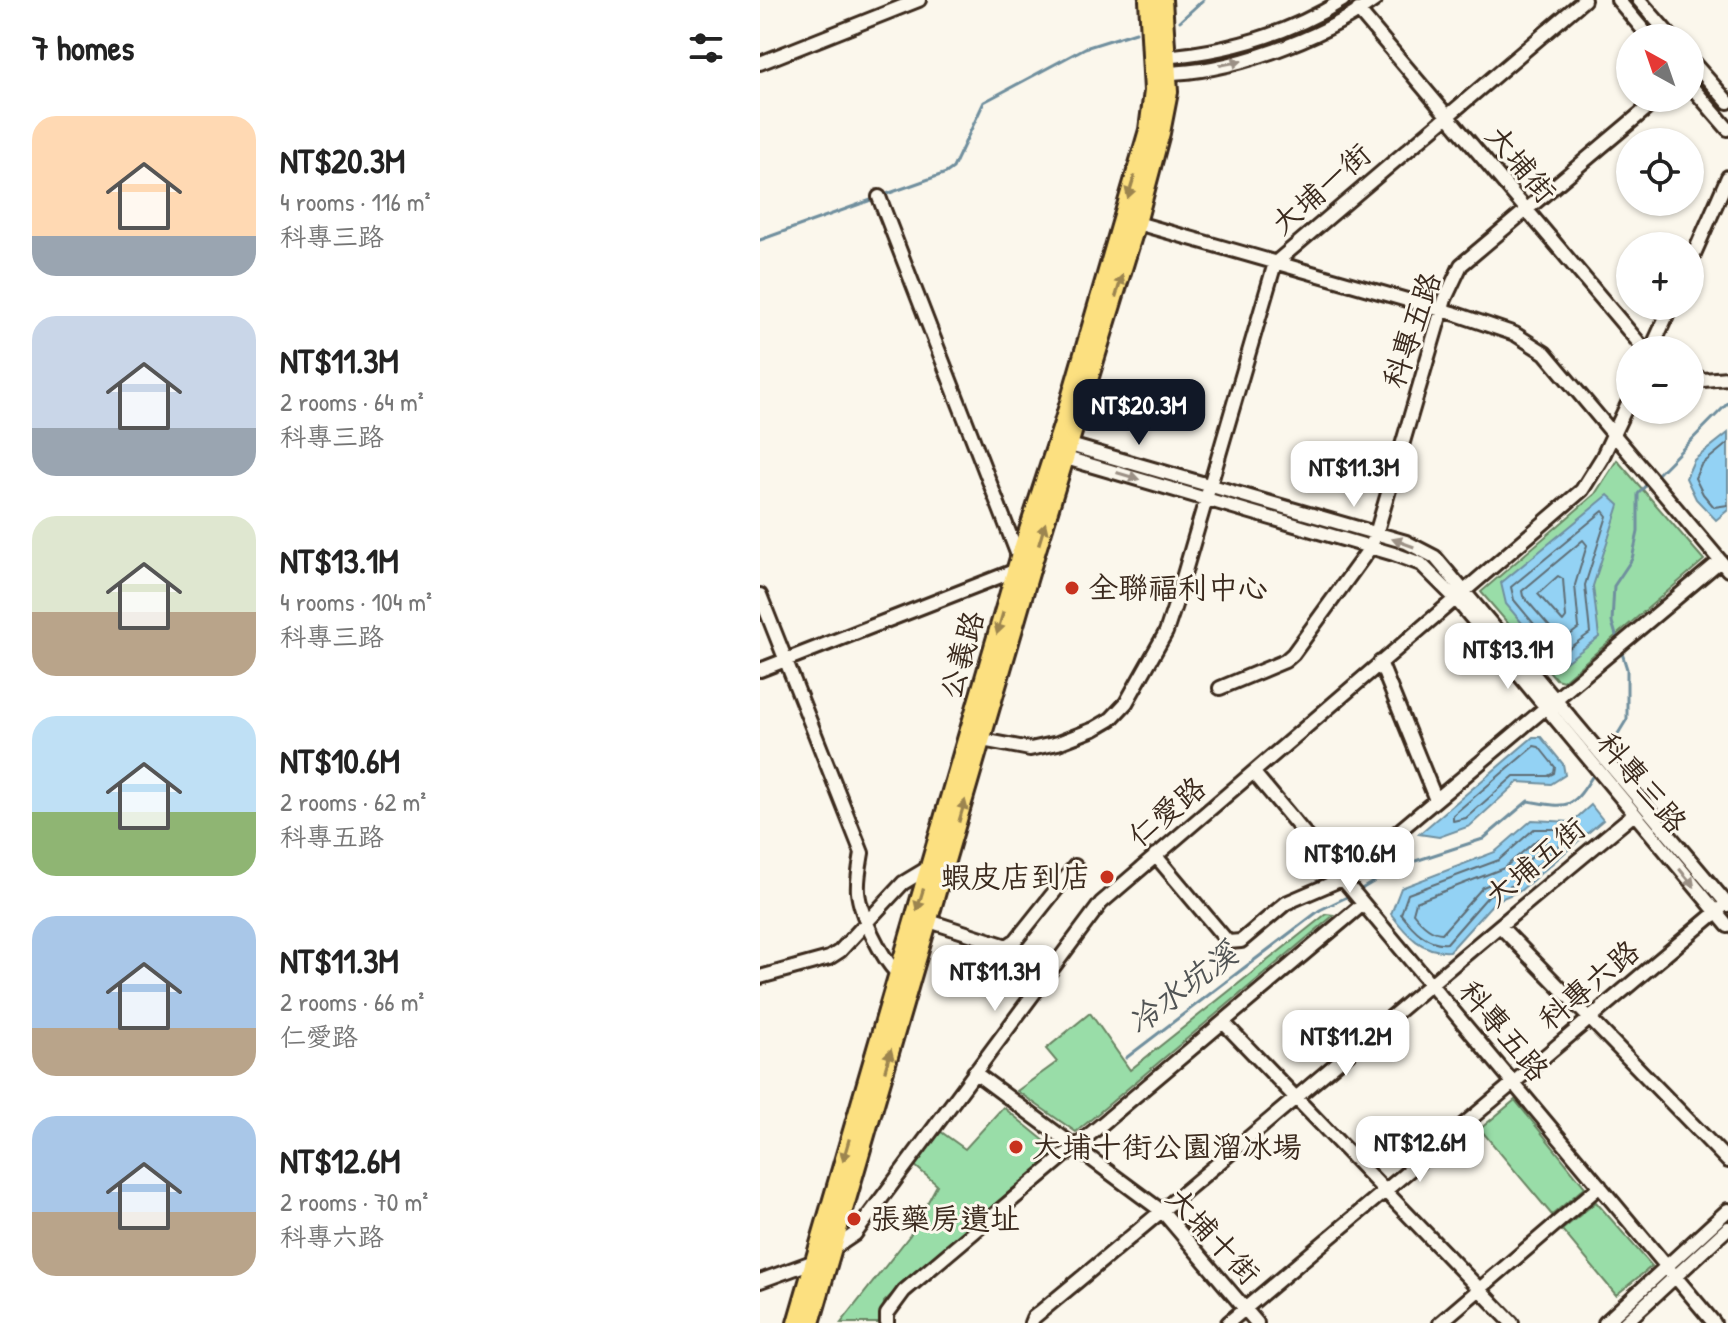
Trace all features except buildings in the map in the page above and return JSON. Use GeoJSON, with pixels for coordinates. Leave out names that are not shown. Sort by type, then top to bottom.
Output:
{"type":"FeatureCollection","features":[{"type":"Feature","properties":{"kind":"main road","name":"公義路"},"geometry":{"type":"LineString","coordinates":[[796,1323],[897,973],[1022,564],[1090,381],[1161,133],[1169,92],[1160,65],[1148,0]]}},
{"type":"Feature","properties":{"kind":"main road","name":"公義路"},"geometry":{"type":"LineString","coordinates":[[1062,450],[1080,357],[1148,130],[1160,65],[1163,0]]}},
{"type":"Feature","properties":{"kind":"main road","name":"公義路"},"geometry":{"type":"LineString","coordinates":[[811,1323],[982,740],[1022,564]]}},
{"type":"Feature","properties":{"kind":"street"},"geometry":{"type":"LineString","coordinates":[[760,63],[919,0]]}},
{"type":"Feature","properties":{"kind":"street"},"geometry":{"type":"LineString","coordinates":[[1160,65],[1188,55],[1255,41],[1305,22],[1343,0]]}},
{"type":"Feature","properties":{"kind":"street"},"geometry":{"type":"LineString","coordinates":[[1160,65],[1243,61],[1327,28],[1375,0]]}},
{"type":"Feature","properties":{"kind":"street","name":"大埔一街"},"geometry":{"type":"LineString","coordinates":[[982,740],[1030,749],[1058,743],[1094,729],[1126,703],[1166,632],[1275,263],[1584,0]]}},
{"type":"Feature","properties":{"kind":"street"},"geometry":{"type":"LineString","coordinates":[[1618,0],[1638,24]]}},
{"type":"Feature","properties":{"kind":"street"},"geometry":{"type":"LineString","coordinates":[[1639,0],[1660,24]]}},
{"type":"Feature","properties":{"kind":"street","name":"大埔街"},"geometry":{"type":"LineString","coordinates":[[1358,10],[1633,336]]}},
{"type":"Feature","properties":{"kind":"street"},"geometry":{"type":"LineString","coordinates":[[1704,75],[1728,102]]}},
{"type":"Feature","properties":{"kind":"street"},"geometry":{"type":"LineString","coordinates":[[1704,101],[1728,129]]}},
{"type":"Feature","properties":{"kind":"street","name":"科專五路"},"geometry":{"type":"LineString","coordinates":[[1220,688],[1285,661],[1293,654],[1370,548],[1442,310],[1461,265],[1642,112]]}},
{"type":"Feature","properties":{"kind":"street"},"geometry":{"type":"LineString","coordinates":[[1704,232],[1728,177]]}},
{"type":"Feature","properties":{"kind":"street"},"geometry":{"type":"LineString","coordinates":[[760,670],[1022,564],[879,197]]}},
{"type":"Feature","properties":{"kind":"street"},"geometry":{"type":"LineString","coordinates":[[1137,223],[1442,310],[1515,334],[1545,353],[1724,565],[1614,648],[1344,882],[1286,903],[1241,941],[1228,942],[1155,855]]}},
{"type":"Feature","properties":{"kind":"street"},"geometry":{"type":"LineString","coordinates":[[1080,357],[1090,381]]}},
{"type":"Feature","properties":{"kind":"street"},"geometry":{"type":"LineString","coordinates":[[1704,380],[1728,378]]}},
{"type":"Feature","properties":{"kind":"street","name":"仁愛路"},"geometry":{"type":"LineString","coordinates":[[761,1279],[815,1261],[855,1234],[1101,903],[1582,490],[1618,424]]}},
{"type":"Feature","properties":{"kind":"street","name":"科專三路"},"geometry":{"type":"LineString","coordinates":[[1062,450],[1209,493],[1406,542],[1435,557],[1459,593],[1550,704],[1589,760],[1634,814],[1724,907]]}},
{"type":"Feature","properties":{"kind":"street","name":"科專三路"},"geometry":{"type":"LineString","coordinates":[[1209,493],[1421,564],[1459,593]]}},
{"type":"Feature","properties":{"kind":"street"},"geometry":{"type":"LineString","coordinates":[[760,595],[862,853],[858,896],[889,965],[897,973]]}},
{"type":"Feature","properties":{"kind":"street"},"geometry":{"type":"LineString","coordinates":[[1380,662],[1436,800]]}},
{"type":"Feature","properties":{"kind":"street","name":"科專三路"},"geometry":{"type":"LineString","coordinates":[[1550,704],[1609,763],[1724,907],[1728,926]]}},
{"type":"Feature","properties":{"kind":"street","name":"科專五路"},"geometry":{"type":"LineString","coordinates":[[1254,773],[1714,1323]]}},
{"type":"Feature","properties":{"kind":"street","name":"大埔五街"},"geometry":{"type":"LineString","coordinates":[[1031,1323],[1033,1318],[1634,814]]}},
{"type":"Feature","properties":{"kind":"street"},"geometry":{"type":"LineString","coordinates":[[760,977],[829,958],[840,951],[903,883],[949,854]]}},
{"type":"Feature","properties":{"kind":"street"},"geometry":{"type":"LineString","coordinates":[[929,921],[1007,946],[1016,940],[1075,866]]}},
{"type":"Feature","properties":{"kind":"street"},"geometry":{"type":"LineString","coordinates":[[887,1323],[887,1314],[904,1291],[1077,1148],[1361,902]]}},
{"type":"Feature","properties":{"kind":"street","name":"科專六路"},"geometry":{"type":"LineString","coordinates":[[1228,1323],[1724,907]]}},
{"type":"Feature","properties":{"kind":"street"},"geometry":{"type":"LineString","coordinates":[[1500,926],[1728,1161]]}},
{"type":"Feature","properties":{"kind":"street"},"geometry":{"type":"LineString","coordinates":[[1223,1022],[1512,1323]]}},
{"type":"Feature","properties":{"kind":"street","name":"大埔十街"},"geometry":{"type":"LineString","coordinates":[[974,1072],[1163,1212],[1257,1323]]}},
{"type":"Feature","properties":{"kind":"street"},"geometry":{"type":"LineString","coordinates":[[1440,1323],[1600,1186]]}},
{"type":"Feature","properties":{"kind":"street"},"geometry":{"type":"LineString","coordinates":[[1625,1323],[1728,1210]]}},
{"type":"Feature","properties":{"kind":"street"},"geometry":{"type":"LineString","coordinates":[[1605,1323],[1728,1228]]}},
{"type":"Feature","properties":{"kind":"green space"},"geometry":{"type":"Polygon","coordinates":[[[1617,460],[1704,560],[1563,681],[1556,679],[1481,592],[1595,494],[1617,460]]]}},
{"type":"Feature","properties":{"kind":"green space"},"geometry":{"type":"Polygon","coordinates":[[[1326,914],[1334,915],[1076,1132],[1017,1091],[1057,1062],[1046,1049],[1090,1013],[1130,1070],[1326,914]]]}},
{"type":"Feature","properties":{"kind":"green space"},"geometry":{"type":"Polygon","coordinates":[[[1515,1100],[1585,1187],[1552,1215],[1480,1129],[1515,1100]]]}},
{"type":"Feature","properties":{"kind":"green space"},"geometry":{"type":"Polygon","coordinates":[[[1003,1107],[1057,1151],[884,1302],[882,1323],[841,1323],[910,1235],[937,1185],[913,1164],[937,1129],[965,1149],[1003,1107]]]}},
{"type":"Feature","properties":{"kind":"green space"},"geometry":{"type":"Polygon","coordinates":[[[1596,1202],[1652,1266],[1616,1295],[1562,1230],[1596,1202]]]}},
{"type":"Feature","properties":{"kind":"water"},"geometry":{"type":"Polygon","coordinates":[[[1728,433],[1728,510],[1716,520],[1696,499],[1686,478],[1694,460],[1728,433]]]}},
{"type":"Feature","properties":{"kind":"water"},"geometry":{"type":"Polygon","coordinates":[[[1608,495],[1619,505],[1593,586],[1599,637],[1563,664],[1549,655],[1506,604],[1501,583],[1608,495]]]}},
{"type":"Feature","properties":{"kind":"water"},"geometry":{"type":"Polygon","coordinates":[[[1533,737],[1541,737],[1563,764],[1565,775],[1551,784],[1518,782],[1470,826],[1439,837],[1419,834],[1533,737]]]}},
{"type":"Feature","properties":{"kind":"water"},"geometry":{"type":"Polygon","coordinates":[[[1591,805],[1603,820],[1520,891],[1495,901],[1450,951],[1423,946],[1391,914],[1401,888],[1495,852],[1532,820],[1572,822],[1591,805]]]}},
{"type":"Feature","properties":{"kind":"waterway"},"geometry":{"type":"LineString","coordinates":[[1180,21],[1203,0]]}},
{"type":"Feature","properties":{"kind":"waterway"},"geometry":{"type":"LineString","coordinates":[[884,195],[953,168],[984,102],[1085,48],[1136,32]]}},
{"type":"Feature","properties":{"kind":"waterway"},"geometry":{"type":"LineString","coordinates":[[760,240],[871,200]]}},
{"type":"Feature","properties":{"kind":"waterway","name":"冷水坑溪"},"geometry":{"type":"LineString","coordinates":[[1655,477],[1728,403]]}},
{"type":"Feature","properties":{"kind":"waterway","name":"冷水坑溪"},"geometry":{"type":"LineString","coordinates":[[1618,642],[1612,622],[1614,586],[1632,559],[1638,532],[1638,494],[1649,482]]}},
{"type":"Feature","properties":{"kind":"waterway","name":"冷水坑溪"},"geometry":{"type":"LineString","coordinates":[[1605,755],[1627,719],[1627,669],[1621,650]]}},
{"type":"Feature","properties":{"kind":"waterway","name":"冷水坑溪"},"geometry":{"type":"LineString","coordinates":[[1358,891],[1400,866],[1483,839],[1528,801],[1562,805],[1575,800],[1595,772]]}},
{"type":"Feature","properties":{"kind":"waterway","name":"冷水坑溪"},"geometry":{"type":"LineString","coordinates":[[1126,1058],[1320,910],[1351,895]]}},
{"type":"Feature","properties":{"kind":"place","name":"全聯福利中心"},"geometry":{"type":"Point","coordinates":[1072,588]}},
{"type":"Feature","properties":{"kind":"place","name":"蝦皮店到店"},"geometry":{"type":"Point","coordinates":[1107,877]}},
{"type":"Feature","properties":{"kind":"place","name":"大埔十街公園溜冰場"},"geometry":{"type":"Point","coordinates":[1016,1147]}},
{"type":"Feature","properties":{"kind":"place","name":"張藥房遺址"},"geometry":{"type":"Point","coordinates":[854,1219]}}]}
